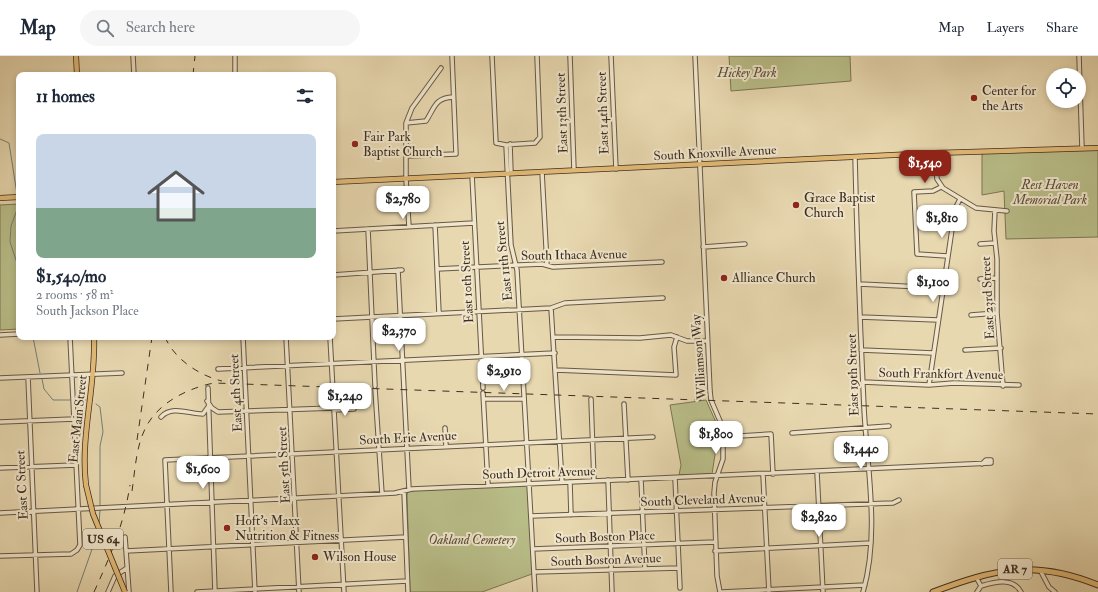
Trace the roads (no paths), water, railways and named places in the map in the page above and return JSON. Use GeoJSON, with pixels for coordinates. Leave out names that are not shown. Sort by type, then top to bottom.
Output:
{"type":"FeatureCollection","features":[{"type":"Feature","properties":{"kind":"highway","name":"AR 7"},"geometry":{"type":"LineString","coordinates":[[933,592],[976,577],[1000,571],[1039,569],[1058,572],[1098,585]]}},
{"type":"Feature","properties":{"kind":"main road"},"geometry":{"type":"LineString","coordinates":[[76,56],[77,72]]}},
{"type":"Feature","properties":{"kind":"main road","name":"South Knoxville Avenue"},"geometry":{"type":"LineString","coordinates":[[336,182],[936,153],[1098,148]]}},
{"type":"Feature","properties":{"kind":"main road"},"geometry":{"type":"LineString","coordinates":[[0,198],[16,197]]}},
{"type":"Feature","properties":{"kind":"main road","name":"East Main Street"},"geometry":{"type":"LineString","coordinates":[[94,340],[94,374],[84,450],[86,485],[93,514],[125,592]]}},
{"type":"Feature","properties":{"kind":"street"},"geometry":{"type":"LineString","coordinates":[[133,56],[134,72]]}},
{"type":"Feature","properties":{"kind":"street"},"geometry":{"type":"LineString","coordinates":[[235,56],[236,72]]}},
{"type":"Feature","properties":{"kind":"street"},"geometry":{"type":"LineString","coordinates":[[407,156],[456,154],[452,56]]}},
{"type":"Feature","properties":{"kind":"street"},"geometry":{"type":"LineString","coordinates":[[492,56],[496,143],[508,144],[535,143],[540,137],[537,56]]}},
{"type":"Feature","properties":{"kind":"street","name":"East 13th Street"},"geometry":{"type":"LineString","coordinates":[[570,56],[574,170]]}},
{"type":"Feature","properties":{"kind":"street","name":"East 14th Street"},"geometry":{"type":"LineString","coordinates":[[611,56],[616,169]]}},
{"type":"Feature","properties":{"kind":"street","name":"Williamson Way"},"geometry":{"type":"LineString","coordinates":[[695,56],[710,395],[722,423],[723,437],[723,459],[714,487],[715,551],[717,576],[721,592]]}},
{"type":"Feature","properties":{"kind":"street"},"geometry":{"type":"LineString","coordinates":[[1079,56],[1082,148]]}},
{"type":"Feature","properties":{"kind":"street"},"geometry":{"type":"LineString","coordinates":[[409,227],[406,179],[406,124],[412,108],[442,68]]}},
{"type":"Feature","properties":{"kind":"street"},"geometry":{"type":"LineString","coordinates":[[406,124],[426,121],[438,101],[443,97],[453,97]]}},
{"type":"Feature","properties":{"kind":"street","name":"East 11th Street"},"geometry":{"type":"LineString","coordinates":[[508,144],[511,245],[516,266],[535,592]]}},
{"type":"Feature","properties":{"kind":"street"},"geometry":{"type":"LineString","coordinates":[[936,153],[937,179],[941,187],[976,208],[1007,211]]}},
{"type":"Feature","properties":{"kind":"street","name":"East 19th Street"},"geometry":{"type":"LineString","coordinates":[[855,157],[861,350],[865,429],[869,468],[871,543],[870,568],[863,592]]}},
{"type":"Feature","properties":{"kind":"street"},"geometry":{"type":"LineString","coordinates":[[542,172],[548,265]]}},
{"type":"Feature","properties":{"kind":"street","name":"East 10th Street"},"geometry":{"type":"LineString","coordinates":[[472,175],[483,388]]}},
{"type":"Feature","properties":{"kind":"street"},"geometry":{"type":"LineString","coordinates":[[941,187],[933,191],[914,192],[917,254],[947,256]]}},
{"type":"Feature","properties":{"kind":"street"},"geometry":{"type":"LineString","coordinates":[[929,385],[952,224],[955,209],[960,199]]}},
{"type":"Feature","properties":{"kind":"street","name":"East 23rd Street"},"geometry":{"type":"LineString","coordinates":[[995,210],[997,313],[1003,386]]}},
{"type":"Feature","properties":{"kind":"street"},"geometry":{"type":"LineString","coordinates":[[336,231],[474,223]]}},
{"type":"Feature","properties":{"kind":"street"},"geometry":{"type":"LineString","coordinates":[[916,223],[952,224]]}},
{"type":"Feature","properties":{"kind":"street"},"geometry":{"type":"LineString","coordinates":[[435,225],[439,313]]}},
{"type":"Feature","properties":{"kind":"street"},"geometry":{"type":"LineString","coordinates":[[368,229],[375,387],[382,494]]}},
{"type":"Feature","properties":{"kind":"street"},"geometry":{"type":"LineString","coordinates":[[980,244],[995,243]]}},
{"type":"Feature","properties":{"kind":"street"},"geometry":{"type":"LineString","coordinates":[[703,247],[745,244]]}},
{"type":"Feature","properties":{"kind":"street","name":"South Ithaca Avenue"},"geometry":{"type":"LineString","coordinates":[[437,270],[476,267],[548,265],[553,267],[662,262]]}},
{"type":"Feature","properties":{"kind":"street"},"geometry":{"type":"LineString","coordinates":[[336,275],[400,270],[400,315],[409,489]]}},
{"type":"Feature","properties":{"kind":"street"},"geometry":{"type":"LineString","coordinates":[[980,279],[997,278]]}},
{"type":"Feature","properties":{"kind":"street"},"geometry":{"type":"LineString","coordinates":[[859,284],[943,288]]}},
{"type":"Feature","properties":{"kind":"street"},"geometry":{"type":"LineString","coordinates":[[336,319],[478,310],[551,308],[565,303],[663,298]]}},
{"type":"Feature","properties":{"kind":"street"},"geometry":{"type":"LineString","coordinates":[[551,308],[562,482]]}},
{"type":"Feature","properties":{"kind":"street"},"geometry":{"type":"LineString","coordinates":[[971,315],[997,313]]}},
{"type":"Feature","properties":{"kind":"street"},"geometry":{"type":"LineString","coordinates":[[860,317],[938,320]]}},
{"type":"Feature","properties":{"kind":"street"},"geometry":{"type":"LineString","coordinates":[[0,335],[16,334]]}},
{"type":"Feature","properties":{"kind":"street"},"geometry":{"type":"LineString","coordinates":[[554,337],[677,337],[687,341],[707,341]]}},
{"type":"Feature","properties":{"kind":"street"},"geometry":{"type":"LineString","coordinates":[[556,370],[676,375],[674,347],[677,337]]}},
{"type":"Feature","properties":{"kind":"street"},"geometry":{"type":"LineString","coordinates":[[0,556],[71,554],[77,550],[80,545],[70,340]]}},
{"type":"Feature","properties":{"kind":"street","name":"East 4th Street"},"geometry":{"type":"LineString","coordinates":[[243,340],[255,591]]}},
{"type":"Feature","properties":{"kind":"street","name":"East 5th Street"},"geometry":{"type":"LineString","coordinates":[[286,340],[300,592]]}},
{"type":"Feature","properties":{"kind":"street"},"geometry":{"type":"LineString","coordinates":[[330,340],[340,496],[344,592]]}},
{"type":"Feature","properties":{"kind":"street"},"geometry":{"type":"LineString","coordinates":[[965,350],[1001,348]]}},
{"type":"Feature","properties":{"kind":"street"},"geometry":{"type":"LineString","coordinates":[[861,350],[933,353]]}},
{"type":"Feature","properties":{"kind":"street"},"geometry":{"type":"LineString","coordinates":[[218,369],[481,355],[555,353]]}},
{"type":"Feature","properties":{"kind":"street"},"geometry":{"type":"LineString","coordinates":[[0,378],[122,374]]}},
{"type":"Feature","properties":{"kind":"street","name":"East C Street"},"geometry":{"type":"LineString","coordinates":[[28,377],[37,592]]}},
{"type":"Feature","properties":{"kind":"street","name":"South Frankfort Avenue"},"geometry":{"type":"LineString","coordinates":[[863,382],[929,385],[954,383],[1003,386],[1019,385]]}},
{"type":"Feature","properties":{"kind":"street"},"geometry":{"type":"LineString","coordinates":[[208,388],[207,401],[215,592]]}},
{"type":"Feature","properties":{"kind":"street"},"geometry":{"type":"LineString","coordinates":[[483,393],[488,485]]}},
{"type":"Feature","properties":{"kind":"street"},"geometry":{"type":"LineString","coordinates":[[484,399],[524,399]]}},
{"type":"Feature","properties":{"kind":"street"},"geometry":{"type":"LineString","coordinates":[[591,399],[594,481]]}},
{"type":"Feature","properties":{"kind":"street"},"geometry":{"type":"LineString","coordinates":[[207,401],[212,408],[218,412],[291,409],[354,409]]}},
{"type":"Feature","properties":{"kind":"street"},"geometry":{"type":"LineString","coordinates":[[624,404],[628,480]]}},
{"type":"Feature","properties":{"kind":"street"},"geometry":{"type":"LineString","coordinates":[[161,417],[166,412],[173,411],[203,414],[208,407]]}},
{"type":"Feature","properties":{"kind":"street"},"geometry":{"type":"LineString","coordinates":[[0,422],[74,419]]}},
{"type":"Feature","properties":{"kind":"street"},"geometry":{"type":"LineString","coordinates":[[792,433],[865,429],[889,426]]}},
{"type":"Feature","properties":{"kind":"street"},"geometry":{"type":"LineString","coordinates":[[445,428],[446,446]]}},
{"type":"Feature","properties":{"kind":"street"},"geometry":{"type":"LineString","coordinates":[[723,437],[771,434],[773,474]]}},
{"type":"Feature","properties":{"kind":"street","name":"South Erie Avenue"},"geometry":{"type":"LineString","coordinates":[[167,505],[165,460],[407,449],[560,440],[653,437]]}},
{"type":"Feature","properties":{"kind":"street","name":"South Detroit Avenue"},"geometry":{"type":"LineString","coordinates":[[0,513],[382,494],[409,489],[488,485],[773,474],[869,468],[926,468],[982,464]]}},
{"type":"Feature","properties":{"kind":"street"},"geometry":{"type":"LineString","coordinates":[[0,468],[76,465]]}},
{"type":"Feature","properties":{"kind":"street"},"geometry":{"type":"LineString","coordinates":[[817,472],[823,590]]}},
{"type":"Feature","properties":{"kind":"street"},"geometry":{"type":"LineString","coordinates":[[764,474],[769,590]]}},
{"type":"Feature","properties":{"kind":"street"},"geometry":{"type":"LineString","coordinates":[[675,478],[680,588]]}},
{"type":"Feature","properties":{"kind":"street"},"geometry":{"type":"LineString","coordinates":[[641,479],[645,569]]}},
{"type":"Feature","properties":{"kind":"street"},"geometry":{"type":"LineString","coordinates":[[608,480],[612,592]]}},
{"type":"Feature","properties":{"kind":"street"},"geometry":{"type":"LineString","coordinates":[[570,482],[571,515]]}},
{"type":"Feature","properties":{"kind":"street"},"geometry":{"type":"LineString","coordinates":[[404,491],[408,592]]}},
{"type":"Feature","properties":{"kind":"street","name":"South Cleveland Avenue"},"geometry":{"type":"LineString","coordinates":[[531,516],[893,503],[900,500]]}},
{"type":"Feature","properties":{"kind":"street"},"geometry":{"type":"LineString","coordinates":[[167,505],[171,592]]}},
{"type":"Feature","properties":{"kind":"street"},"geometry":{"type":"LineString","coordinates":[[125,537],[129,592]]}},
{"type":"Feature","properties":{"kind":"street"},"geometry":{"type":"LineString","coordinates":[[126,551],[406,537]]}},
{"type":"Feature","properties":{"kind":"street","name":"South Boston Place"},"geometry":{"type":"LineString","coordinates":[[533,549],[678,545],[715,542]]}},
{"type":"Feature","properties":{"kind":"street"},"geometry":{"type":"LineString","coordinates":[[715,551],[871,543]]}},
{"type":"Feature","properties":{"kind":"street"},"geometry":{"type":"LineString","coordinates":[[108,592],[115,576],[127,568]]}},
{"type":"Feature","properties":{"kind":"street","name":"South Boston Avenue"},"geometry":{"type":"LineString","coordinates":[[534,572],[679,568]]}},
{"type":"Feature","properties":{"kind":"street"},"geometry":{"type":"LineString","coordinates":[[1039,569],[1049,587],[1055,592]]}},
{"type":"Feature","properties":{"kind":"street"},"geometry":{"type":"LineString","coordinates":[[976,577],[981,586]]}},
{"type":"Feature","properties":{"kind":"street"},"geometry":{"type":"LineString","coordinates":[[197,592],[255,591],[407,581]]}},
{"type":"Feature","properties":{"kind":"street"},"geometry":{"type":"LineString","coordinates":[[977,592],[981,586],[994,582],[1008,582],[1018,586],[1022,592]]}},
{"type":"Feature","properties":{"kind":"street"},"geometry":{"type":"LineString","coordinates":[[721,592],[823,590],[865,585]]}},
{"type":"Feature","properties":{"kind":"waterway"},"geometry":{"type":"LineString","coordinates":[[0,139],[9,143],[16,188]]}},
{"type":"Feature","properties":{"kind":"waterway"},"geometry":{"type":"LineString","coordinates":[[16,212],[11,226],[10,242],[16,260]]}},
{"type":"Feature","properties":{"kind":"waterway"},"geometry":{"type":"LineString","coordinates":[[34,340],[40,373]]}},
{"type":"Feature","properties":{"kind":"waterway"},"geometry":{"type":"LineString","coordinates":[[42,379],[44,389],[53,400],[70,400]]}},
{"type":"Feature","properties":{"kind":"waterway"},"geometry":{"type":"LineString","coordinates":[[78,399],[86,400]]}},
{"type":"Feature","properties":{"kind":"waterway"},"geometry":{"type":"LineString","coordinates":[[96,404],[100,407],[103,432],[100,446],[100,507]]}},
{"type":"Feature","properties":{"kind":"waterway"},"geometry":{"type":"LineString","coordinates":[[99,525],[100,510]]}},
{"type":"Feature","properties":{"kind":"waterway"},"geometry":{"type":"LineString","coordinates":[[77,592],[98,532]]}},
{"type":"Feature","properties":{"kind":"railway"},"geometry":{"type":"LineString","coordinates":[[193,72],[195,56]]}},
{"type":"Feature","properties":{"kind":"railway"},"geometry":{"type":"LineString","coordinates":[[137,440],[152,340]]}},
{"type":"Feature","properties":{"kind":"railway"},"geometry":{"type":"LineString","coordinates":[[166,340],[181,359],[197,371],[222,381]]}},
{"type":"Feature","properties":{"kind":"railway"},"geometry":{"type":"LineString","coordinates":[[132,491],[136,459],[140,443],[150,420],[165,404],[174,398],[204,385],[214,383],[1098,414]]}},
{"type":"Feature","properties":{"kind":"railway"},"geometry":{"type":"LineString","coordinates":[[94,592],[116,540],[130,485]]}},
{"type":"Feature","properties":{"kind":"place","name":"Center for the Arts"},"geometry":{"type":"Point","coordinates":[974,98]}},
{"type":"Feature","properties":{"kind":"place","name":"Fair Park Baptist Church"},"geometry":{"type":"Point","coordinates":[355,144]}},
{"type":"Feature","properties":{"kind":"place","name":"Grace Baptist Church"},"geometry":{"type":"Point","coordinates":[796,205]}},
{"type":"Feature","properties":{"kind":"place","name":"Alliance Church"},"geometry":{"type":"Point","coordinates":[724,278]}},
{"type":"Feature","properties":{"kind":"place","name":"Hoft's Maxx Nutrition & Fitness"},"geometry":{"type":"Point","coordinates":[227,528]}},
{"type":"Feature","properties":{"kind":"place","name":"Wilson House"},"geometry":{"type":"Point","coordinates":[315,557]}},
{"type":"Feature","properties":{"kind":"park label","name":"Hickey Park"},"geometry":{"type":"Point","coordinates":[747,73]}},
{"type":"Feature","properties":{"kind":"park label","name":"Rest Haven Memorial Park"},"geometry":{"type":"Point","coordinates":[1050,192]}},
{"type":"Feature","properties":{"kind":"park label","name":"Oakland Cemetery"},"geometry":{"type":"Point","coordinates":[472,540]}}]}
